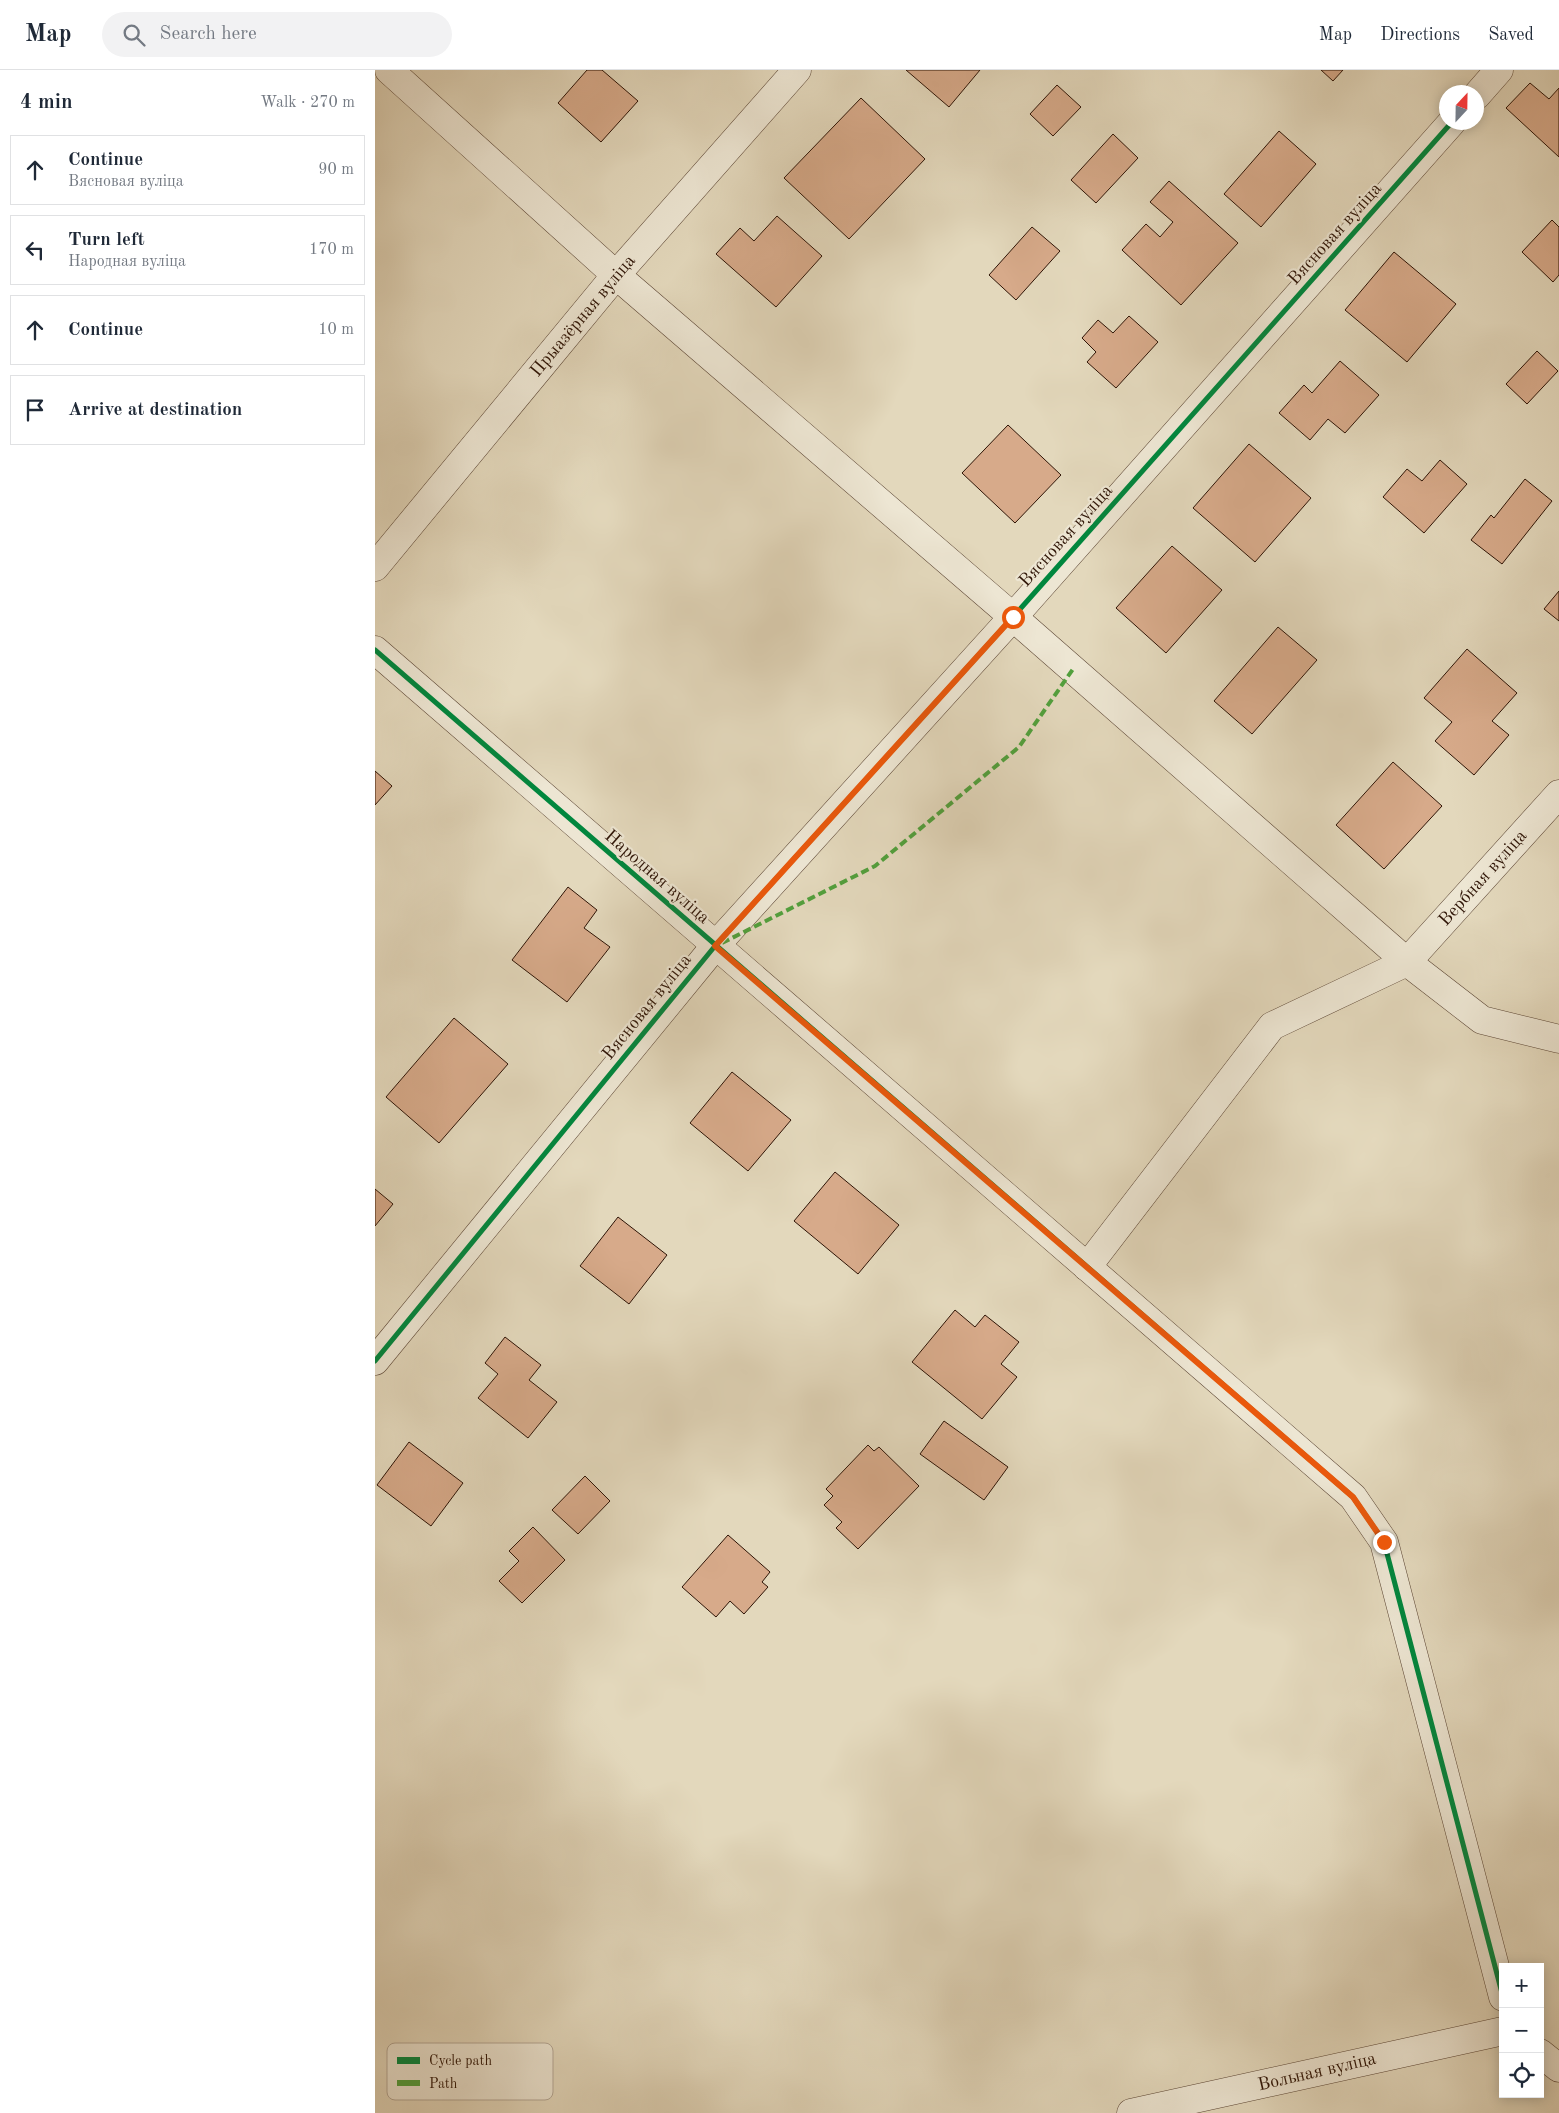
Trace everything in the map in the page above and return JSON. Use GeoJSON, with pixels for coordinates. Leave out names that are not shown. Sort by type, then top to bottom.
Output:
{"type":"FeatureCollection","features":[{"type":"Feature","properties":{"kind":"street"},"geometry":{"type":"LineString","coordinates":[[389,70],[616,275],[1013,617],[1407,962],[1482,1020],[1559,1039]]}},
{"type":"Feature","properties":{"kind":"street","name":"Прыазёрная вуліца"},"geometry":{"type":"LineString","coordinates":[[375,567],[616,275],[797,70]]}},
{"type":"Feature","properties":{"kind":"street"},"geometry":{"type":"LineString","coordinates":[[1484,87],[1499,70]]}},
{"type":"Feature","properties":{"kind":"street","name":"Вясновая вуліца"},"geometry":{"type":"LineString","coordinates":[[375,1361],[715,946],[1013,617],[1445,130]]}},
{"type":"Feature","properties":{"kind":"street","name":"Народная вуліца"},"geometry":{"type":"LineString","coordinates":[[375,650],[1353,1497],[1384,1542],[1499,1982]]}},
{"type":"Feature","properties":{"kind":"street","name":"Вербная вуліца"},"geometry":{"type":"LineString","coordinates":[[1407,962],[1559,794]]}},
{"type":"Feature","properties":{"kind":"street"},"geometry":{"type":"LineString","coordinates":[[1087,1267],[1272,1026],[1407,962]]}},
{"type":"Feature","properties":{"kind":"street","name":"Вольная вуліца"},"geometry":{"type":"LineString","coordinates":[[1131,2113],[1499,2032]]}},
{"type":"Feature","properties":{"kind":"street"},"geometry":{"type":"LineString","coordinates":[[1541,2053],[1559,2068]]}},
{"type":"Feature","properties":{"kind":"building"},"geometry":{"type":"Polygon","coordinates":[[[587,70],[602,70],[638,101],[601,142],[558,103],[587,70]]]}},
{"type":"Feature","properties":{"kind":"building"},"geometry":{"type":"Polygon","coordinates":[[[906,70],[980,70],[949,107],[906,70]]]}},
{"type":"Feature","properties":{"kind":"building"},"geometry":{"type":"Polygon","coordinates":[[[1321,70],[1343,70],[1333,81],[1321,70]]]}},
{"type":"Feature","properties":{"kind":"building"},"geometry":{"type":"Polygon","coordinates":[[[1530,83],[1549,99],[1559,88],[1559,157],[1506,108],[1530,83]]]}},
{"type":"Feature","properties":{"kind":"building"},"geometry":{"type":"Polygon","coordinates":[[[1057,85],[1081,107],[1053,136],[1030,114],[1057,85]]]}},
{"type":"Feature","properties":{"kind":"building"},"geometry":{"type":"Polygon","coordinates":[[[861,98],[925,159],[849,239],[784,178],[861,98]]]}},
{"type":"Feature","properties":{"kind":"building"},"geometry":{"type":"Polygon","coordinates":[[[1279,131],[1316,164],[1261,227],[1224,194],[1279,131]]]}},
{"type":"Feature","properties":{"kind":"building"},"geometry":{"type":"Polygon","coordinates":[[[1113,134],[1138,158],[1096,203],[1071,180],[1113,134]]]}},
{"type":"Feature","properties":{"kind":"building"},"geometry":{"type":"Polygon","coordinates":[[[1169,181],[1238,243],[1181,305],[1122,250],[1146,224],[1160,237],[1173,222],[1150,202],[1169,181]]]}},
{"type":"Feature","properties":{"kind":"building"},"geometry":{"type":"Polygon","coordinates":[[[777,216],[822,256],[776,307],[716,254],[740,228],[754,241],[777,216]]]}},
{"type":"Feature","properties":{"kind":"building"},"geometry":{"type":"Polygon","coordinates":[[[1552,220],[1559,227],[1559,275],[1553,282],[1522,252],[1552,220]]]}},
{"type":"Feature","properties":{"kind":"building"},"geometry":{"type":"Polygon","coordinates":[[[1032,227],[1060,251],[1016,300],[989,275],[1032,227]]]}},
{"type":"Feature","properties":{"kind":"building"},"geometry":{"type":"Polygon","coordinates":[[[1394,252],[1456,304],[1407,362],[1345,310],[1394,252]]]}},
{"type":"Feature","properties":{"kind":"building"},"geometry":{"type":"Polygon","coordinates":[[[1129,316],[1158,342],[1116,388],[1087,362],[1096,352],[1082,338],[1098,320],[1113,333],[1129,316]]]}},
{"type":"Feature","properties":{"kind":"building"},"geometry":{"type":"Polygon","coordinates":[[[1537,351],[1558,371],[1527,404],[1506,384],[1537,351]]]}},
{"type":"Feature","properties":{"kind":"building"},"geometry":{"type":"Polygon","coordinates":[[[1340,361],[1379,395],[1345,433],[1328,419],[1310,440],[1279,413],[1304,385],[1312,393],[1340,361]]]}},
{"type":"Feature","properties":{"kind":"building"},"geometry":{"type":"Polygon","coordinates":[[[1008,425],[1061,475],[1015,523],[962,473],[1008,425]]]}},
{"type":"Feature","properties":{"kind":"building"},"geometry":{"type":"Polygon","coordinates":[[[1249,444],[1311,498],[1255,562],[1193,508],[1249,444]]]}},
{"type":"Feature","properties":{"kind":"building"},"geometry":{"type":"Polygon","coordinates":[[[1440,460],[1467,484],[1424,533],[1383,497],[1407,469],[1422,481],[1440,460]]]}},
{"type":"Feature","properties":{"kind":"building"},"geometry":{"type":"Polygon","coordinates":[[[1525,479],[1552,501],[1502,564],[1471,540],[1491,515],[1494,518],[1525,479]]]}},
{"type":"Feature","properties":{"kind":"building"},"geometry":{"type":"Polygon","coordinates":[[[1172,546],[1222,590],[1166,653],[1116,608],[1172,546]]]}},
{"type":"Feature","properties":{"kind":"building"},"geometry":{"type":"Polygon","coordinates":[[[1559,591],[1559,621],[1544,609],[1559,591]]]}},
{"type":"Feature","properties":{"kind":"building"},"geometry":{"type":"Polygon","coordinates":[[[1278,627],[1317,660],[1252,734],[1214,701],[1278,627]]]}},
{"type":"Feature","properties":{"kind":"building"},"geometry":{"type":"Polygon","coordinates":[[[1467,649],[1517,693],[1492,721],[1509,735],[1474,775],[1435,741],[1452,722],[1424,698],[1467,649]]]}},
{"type":"Feature","properties":{"kind":"building"},"geometry":{"type":"Polygon","coordinates":[[[1393,762],[1442,806],[1384,869],[1336,825],[1393,762]]]}},
{"type":"Feature","properties":{"kind":"building"},"geometry":{"type":"Polygon","coordinates":[[[375,771],[392,786],[375,805],[375,771]]]}},
{"type":"Feature","properties":{"kind":"building"},"geometry":{"type":"Polygon","coordinates":[[[568,887],[597,910],[584,928],[610,947],[567,1002],[512,960],[568,887]]]}},
{"type":"Feature","properties":{"kind":"building"},"geometry":{"type":"Polygon","coordinates":[[[454,1018],[508,1064],[439,1143],[386,1097],[454,1018]]]}},
{"type":"Feature","properties":{"kind":"building"},"geometry":{"type":"Polygon","coordinates":[[[732,1072],[791,1120],[748,1171],[690,1123],[732,1072]]]}},
{"type":"Feature","properties":{"kind":"building"},"geometry":{"type":"Polygon","coordinates":[[[835,1172],[899,1225],[858,1274],[794,1221],[835,1172]]]}},
{"type":"Feature","properties":{"kind":"building"},"geometry":{"type":"Polygon","coordinates":[[[375,1189],[393,1204],[375,1226],[375,1189]]]}},
{"type":"Feature","properties":{"kind":"building"},"geometry":{"type":"Polygon","coordinates":[[[618,1217],[667,1255],[629,1304],[580,1266],[618,1217]]]}},
{"type":"Feature","properties":{"kind":"building"},"geometry":{"type":"Polygon","coordinates":[[[955,1310],[975,1327],[985,1315],[1019,1342],[1001,1364],[1017,1377],[982,1419],[912,1362],[955,1310]]]}},
{"type":"Feature","properties":{"kind":"building"},"geometry":{"type":"Polygon","coordinates":[[[505,1337],[541,1365],[529,1380],[557,1402],[528,1438],[478,1398],[498,1374],[485,1363],[505,1337]]]}},
{"type":"Feature","properties":{"kind":"building"},"geometry":{"type":"Polygon","coordinates":[[[944,1421],[1008,1467],[984,1500],[920,1454],[944,1421]]]}},
{"type":"Feature","properties":{"kind":"building"},"geometry":{"type":"Polygon","coordinates":[[[409,1442],[463,1483],[431,1526],[377,1485],[409,1442]]]}},
{"type":"Feature","properties":{"kind":"building"},"geometry":{"type":"Polygon","coordinates":[[[868,1445],[874,1451],[879,1447],[919,1486],[858,1549],[836,1528],[842,1522],[824,1505],[833,1496],[826,1489],[868,1445]]]}},
{"type":"Feature","properties":{"kind":"building"},"geometry":{"type":"Polygon","coordinates":[[[585,1476],[610,1501],[578,1534],[552,1510],[585,1476]]]}},
{"type":"Feature","properties":{"kind":"building"},"geometry":{"type":"Polygon","coordinates":[[[533,1527],[565,1560],[522,1603],[499,1581],[519,1561],[509,1551],[533,1527]]]}},
{"type":"Feature","properties":{"kind":"building"},"geometry":{"type":"Polygon","coordinates":[[[728,1535],[770,1572],[762,1582],[768,1587],[744,1614],[730,1601],[716,1617],[682,1587],[728,1535]]]}},
{"type":"Feature","properties":{"kind":"marked path"},"geometry":{"type":"LineString","coordinates":[[722,943],[875,866],[1019,747],[1073,669]]}},
{"type":"Feature","properties":{"kind":"cycle path"},"geometry":{"type":"LineString","coordinates":[[375,1361],[715,946],[1013,617],[1445,130]]}},
{"type":"Feature","properties":{"kind":"cycle path"},"geometry":{"type":"LineString","coordinates":[[375,650],[1353,1497],[1384,1542],[1499,1982]]}},
{"type":"Feature","properties":{"kind":"route"},"geometry":{"type":"LineString","coordinates":[[1013,617],[715,946],[1353,1497],[1384,1542]]}}]}
